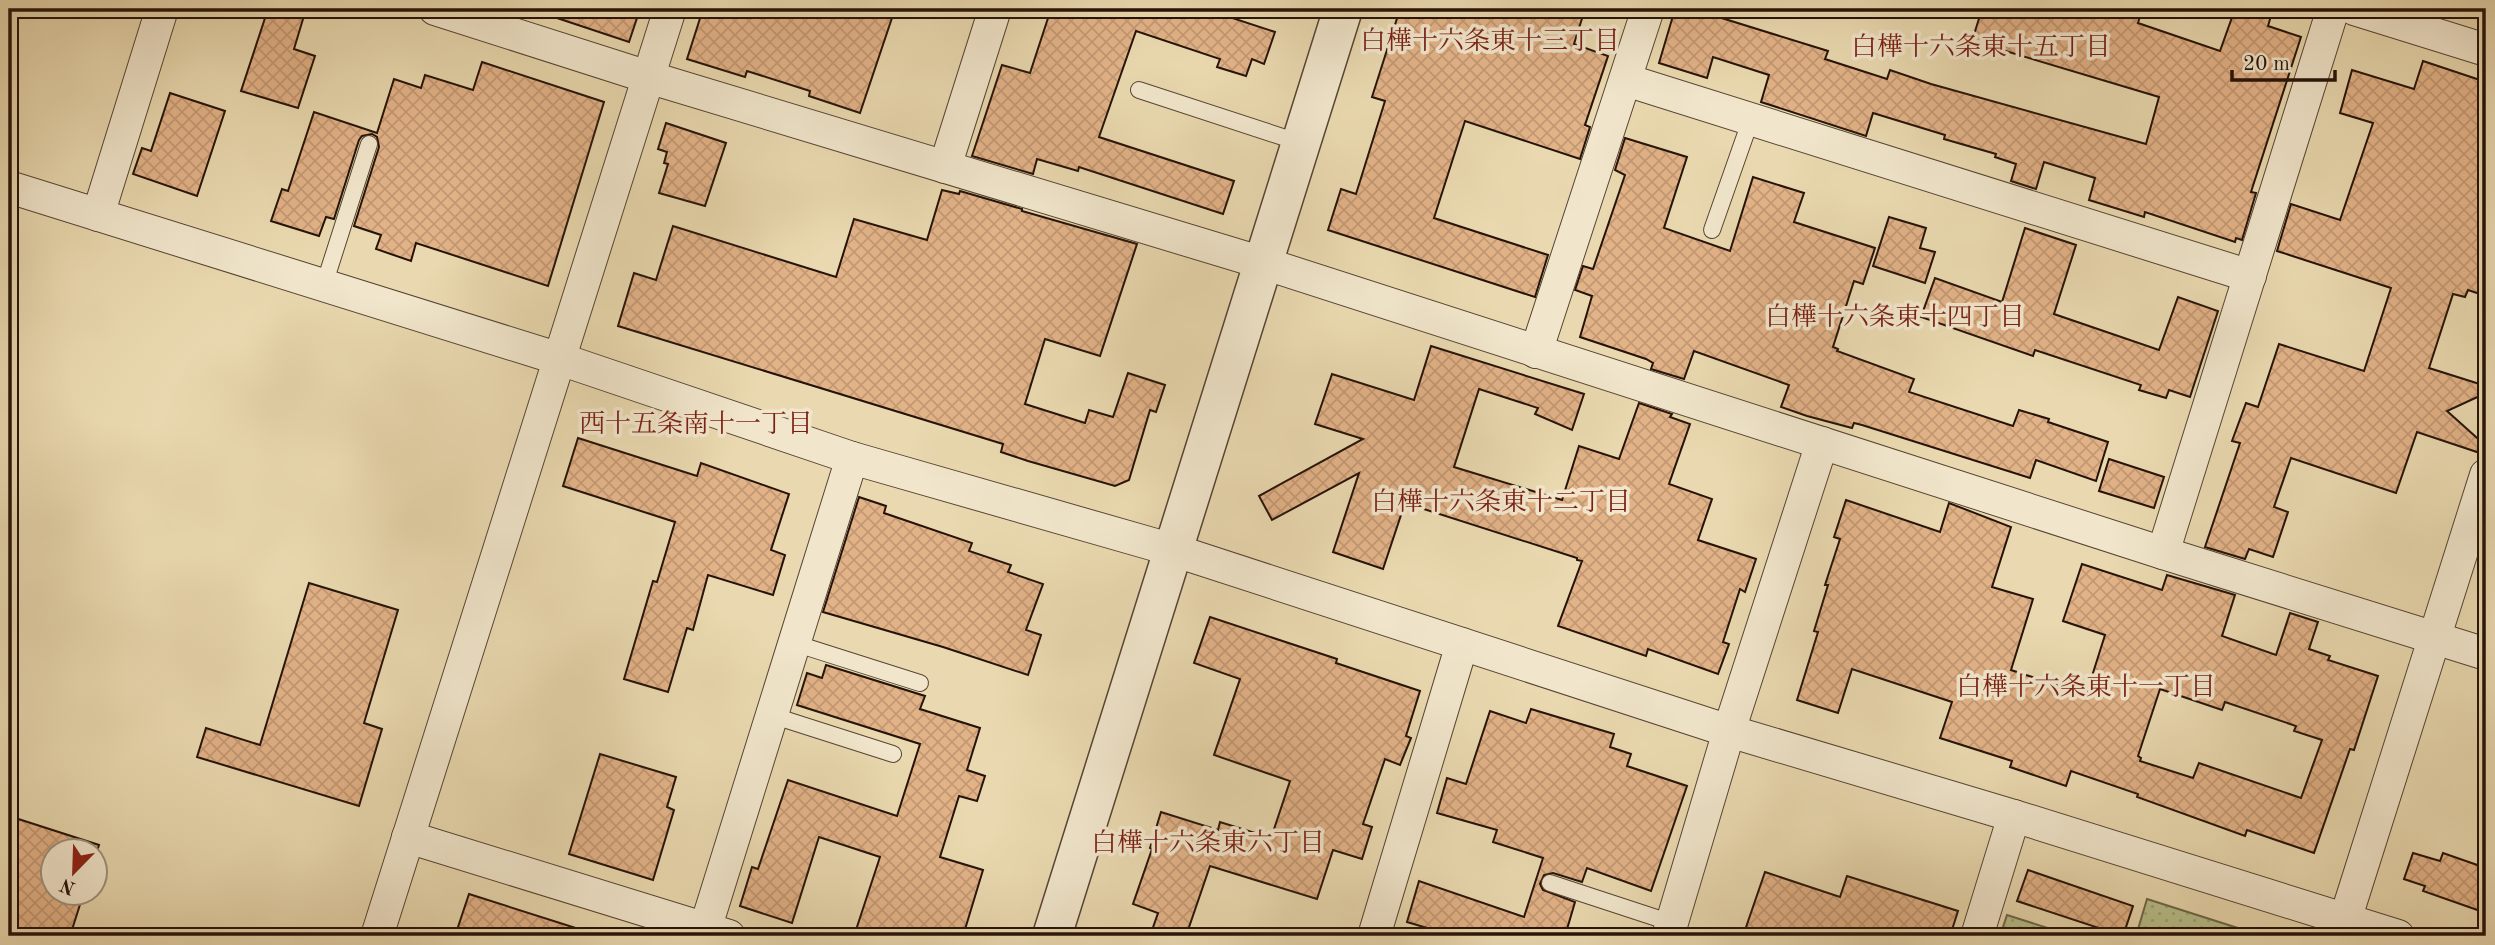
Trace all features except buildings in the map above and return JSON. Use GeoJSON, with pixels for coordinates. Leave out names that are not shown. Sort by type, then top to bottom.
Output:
{"type":"FeatureCollection","features":[{"type":"Feature","properties":{"kind":"street"},"geometry":{"type":"LineString","coordinates":[[98,215],[162,9]]}},
{"type":"Feature","properties":{"kind":"street"},"geometry":{"type":"LineString","coordinates":[[435,9],[648,77],[1263,262],[1535,352],[2486,654]]}},
{"type":"Feature","properties":{"kind":"street"},"geometry":{"type":"LineString","coordinates":[[377,936],[670,9]]}},
{"type":"Feature","properties":{"kind":"street"},"geometry":{"type":"LineString","coordinates":[[945,167],[995,9]]}},
{"type":"Feature","properties":{"kind":"street"},"geometry":{"type":"LineString","coordinates":[[1052,936],[1343,9]]}},
{"type":"Feature","properties":{"kind":"street"},"geometry":{"type":"LineString","coordinates":[[1535,352],[1648,9]]}},
{"type":"Feature","properties":{"kind":"street"},"geometry":{"type":"LineString","coordinates":[[2163,552],[2333,9]]}},
{"type":"Feature","properties":{"kind":"street"},"geometry":{"type":"LineString","coordinates":[[2354,9],[2486,50]]}},
{"type":"Feature","properties":{"kind":"street"},"geometry":{"type":"LineString","coordinates":[[1626,80],[2250,276]]}},
{"type":"Feature","properties":{"kind":"street"},"geometry":{"type":"LineString","coordinates":[[9,187],[560,359],[852,458],[1173,550],[1729,731],[2014,816],[2343,928],[2398,936]]}},
{"type":"Feature","properties":{"kind":"street"},"geometry":{"type":"LineString","coordinates":[[1670,930],[1729,731],[1822,443]]}},
{"type":"Feature","properties":{"kind":"street"},"geometry":{"type":"LineString","coordinates":[[408,836],[712,934],[771,715],[852,458]]}},
{"type":"Feature","properties":{"kind":"street"},"geometry":{"type":"LineString","coordinates":[[2343,928],[2486,475]]}},
{"type":"Feature","properties":{"kind":"street"},"geometry":{"type":"LineString","coordinates":[[1374,936],[1462,644]]}},
{"type":"Feature","properties":{"kind":"street"},"geometry":{"type":"LineString","coordinates":[[1977,936],[2014,816]]}},
{"type":"Feature","properties":{"kind":"lane"},"geometry":{"type":"LineString","coordinates":[[1139,90],[1301,142]]}},
{"type":"Feature","properties":{"kind":"lane"},"geometry":{"type":"LineString","coordinates":[[1712,230],[1751,119]]}},
{"type":"Feature","properties":{"kind":"lane"},"geometry":{"type":"LineString","coordinates":[[324,285],[369,144]]}},
{"type":"Feature","properties":{"kind":"lane"},"geometry":{"type":"LineString","coordinates":[[794,643],[920,684]]}},
{"type":"Feature","properties":{"kind":"lane"},"geometry":{"type":"LineString","coordinates":[[771,715],[893,754]]}},
{"type":"Feature","properties":{"kind":"lane"},"geometry":{"type":"LineString","coordinates":[[1550,883],[1670,930]]}},
{"type":"Feature","properties":{"kind":"green space"},"geometry":{"type":"Polygon","coordinates":[[[2147,899],[2263,936],[2136,936],[2147,899]]]}},
{"type":"Feature","properties":{"kind":"green space"},"geometry":{"type":"Polygon","coordinates":[[[2007,915],[2073,936],[2000,936],[2007,915]]]}},
{"type":"Feature","properties":{"kind":"district","name":"白樺十六条東十三丁目"},"geometry":{"type":"Point","coordinates":[1490,40]}},
{"type":"Feature","properties":{"kind":"district","name":"白樺十六条東十五丁目"},"geometry":{"type":"Point","coordinates":[1981,46]}},
{"type":"Feature","properties":{"kind":"district","name":"白樺十六条東十四丁目"},"geometry":{"type":"Point","coordinates":[1895,316]}},
{"type":"Feature","properties":{"kind":"district","name":"西十五条南十一丁目"},"geometry":{"type":"Point","coordinates":[696,423]}},
{"type":"Feature","properties":{"kind":"district","name":"白樺十六条東十二丁目"},"geometry":{"type":"Point","coordinates":[1501,501]}},
{"type":"Feature","properties":{"kind":"district","name":"白樺十六条東十一丁目"},"geometry":{"type":"Point","coordinates":[2086,686]}},
{"type":"Feature","properties":{"kind":"district","name":"白樺十六条東六丁目"},"geometry":{"type":"Point","coordinates":[1208,842]}}]}
